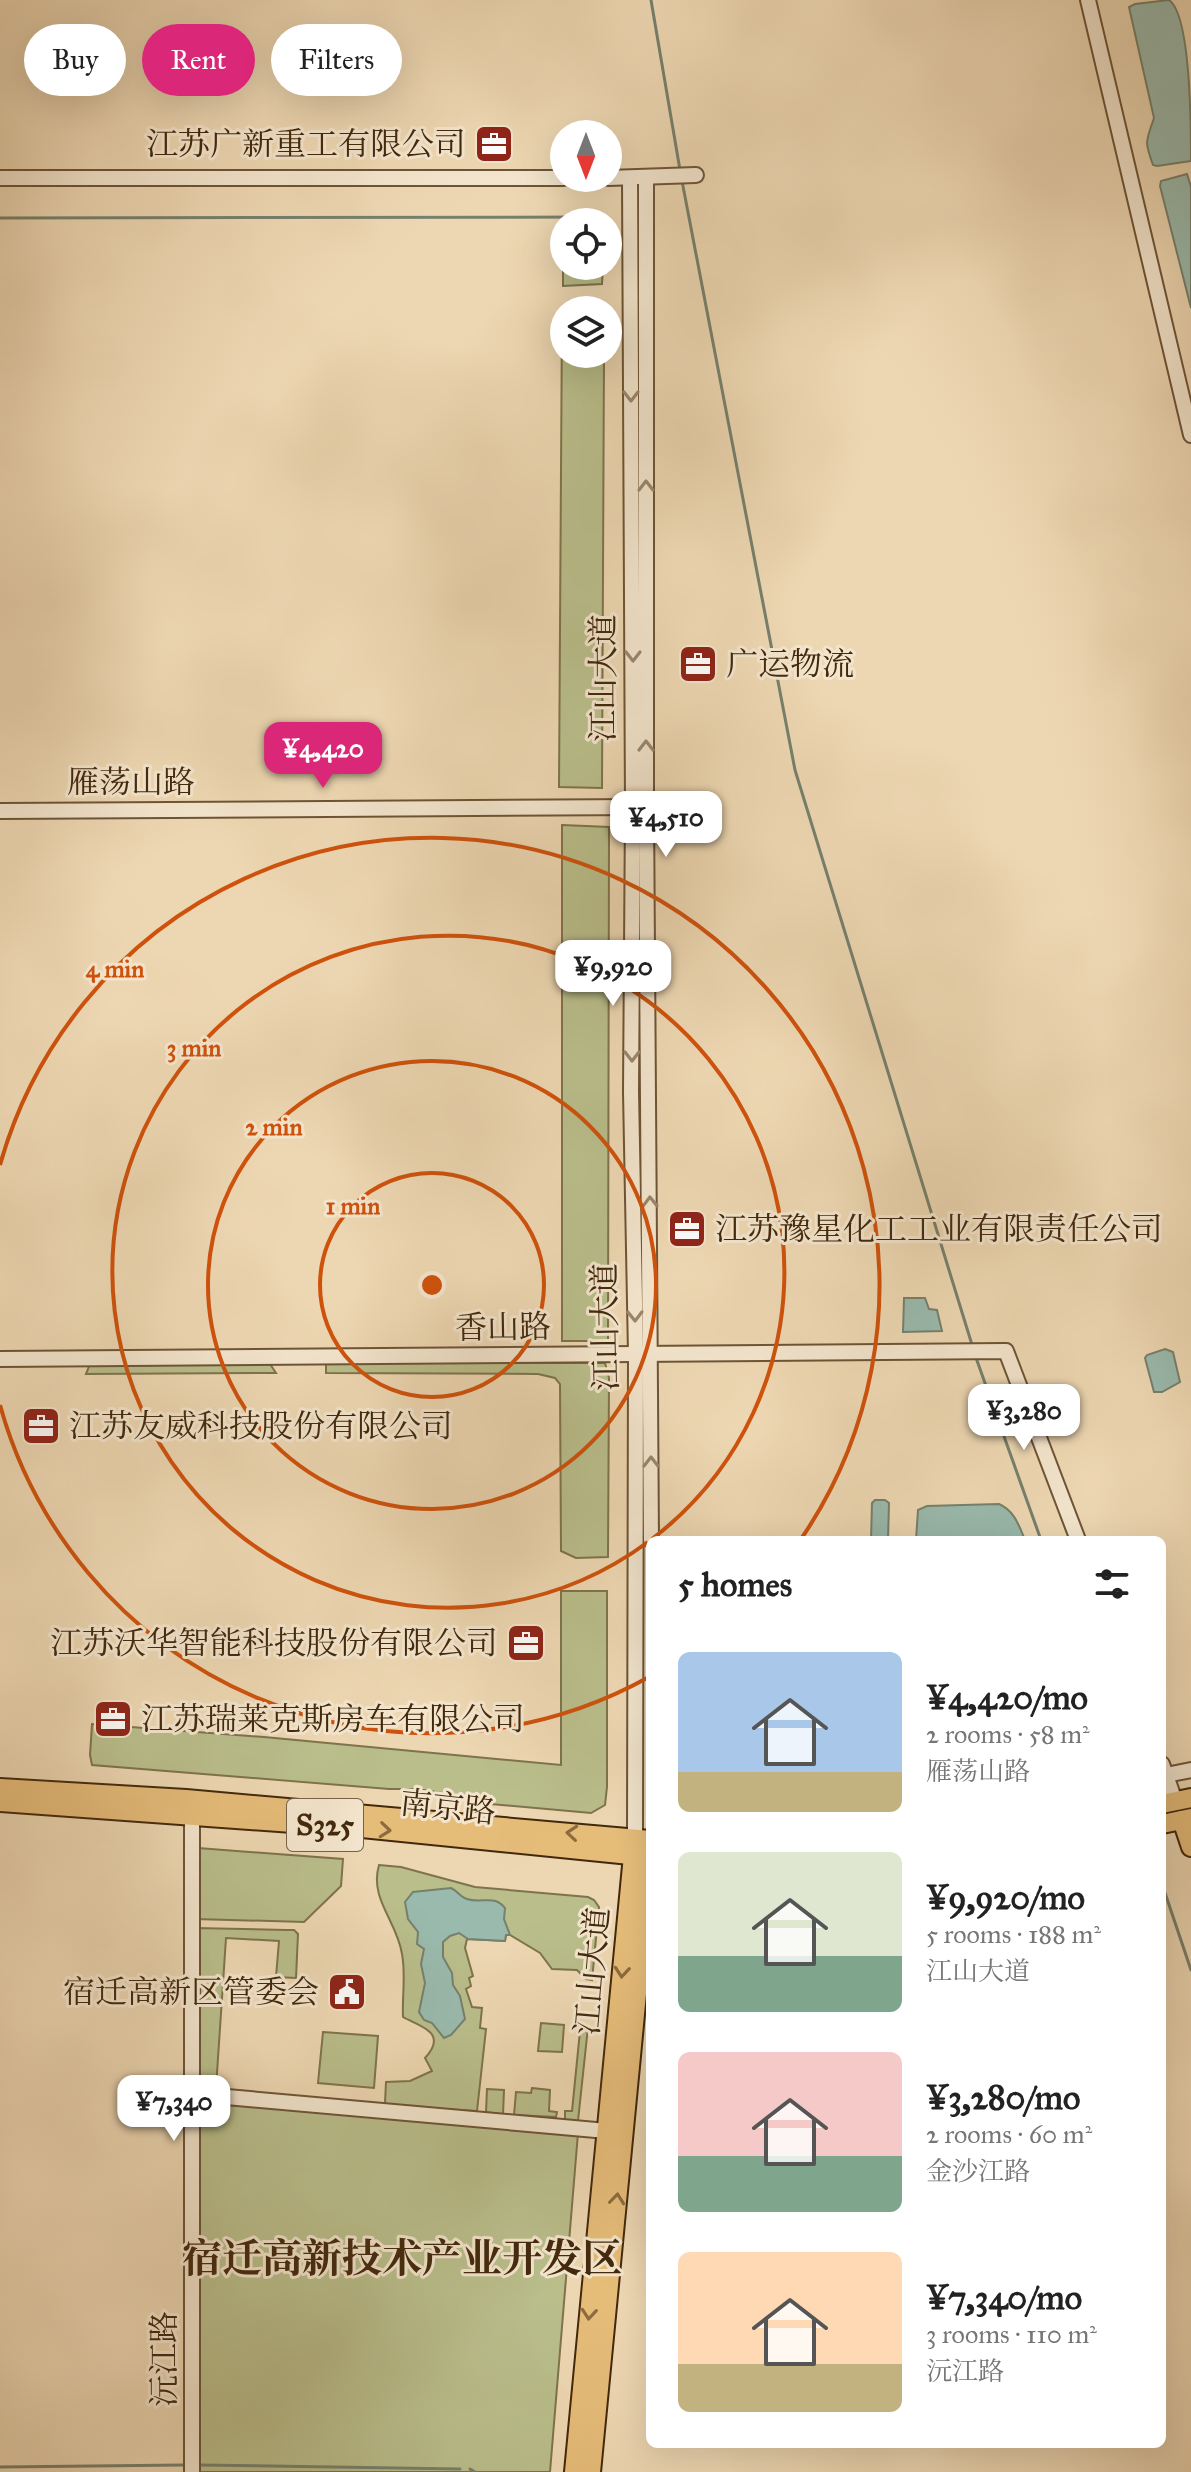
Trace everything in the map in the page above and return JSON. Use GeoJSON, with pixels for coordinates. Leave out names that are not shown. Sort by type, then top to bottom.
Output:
{"type":"FeatureCollection","features":[{"type":"Feature","properties":{"kind":"main road","name":"南京路"},"geometry":{"type":"LineString","coordinates":[[0,1788],[186,1799],[644,1850]]}},
{"type":"Feature","properties":{"kind":"main road","name":"南京路"},"geometry":{"type":"LineString","coordinates":[[0,1802],[644,1850]]}},
{"type":"Feature","properties":{"kind":"main road"},"geometry":{"type":"LineString","coordinates":[[1166,1823],[1186,1819],[1191,1847]]}},
{"type":"Feature","properties":{"kind":"main road","name":"江山大道"},"geometry":{"type":"LineString","coordinates":[[574,2472],[607,2131],[644,1850]]}},
{"type":"Feature","properties":{"kind":"main road","name":"江山大道"},"geometry":{"type":"LineString","coordinates":[[591,2472],[644,1850]]}},
{"type":"Feature","properties":{"kind":"street"},"geometry":{"type":"LineString","coordinates":[[1088,0],[1191,435]]}},
{"type":"Feature","properties":{"kind":"street"},"geometry":{"type":"LineString","coordinates":[[622,178],[696,175]]}},
{"type":"Feature","properties":{"kind":"street"},"geometry":{"type":"LineString","coordinates":[[0,178],[550,178]]}},
{"type":"Feature","properties":{"kind":"street","name":"江山大道"},"geometry":{"type":"LineString","coordinates":[[630,178],[640,807],[644,1850]]}},
{"type":"Feature","properties":{"kind":"street","name":"江山大道"},"geometry":{"type":"LineString","coordinates":[[640,807],[646,178]]}},
{"type":"Feature","properties":{"kind":"street","name":"雁荡山路"},"geometry":{"type":"LineString","coordinates":[[0,811],[640,807]]}},
{"type":"Feature","properties":{"kind":"street","name":"香山路"},"geometry":{"type":"LineString","coordinates":[[0,1359],[1006,1351],[1076,1536]]}},
{"type":"Feature","properties":{"kind":"street","name":"江山大道"},"geometry":{"type":"LineString","coordinates":[[644,1354],[651,1536]]}},
{"type":"Feature","properties":{"kind":"street"},"geometry":{"type":"LineString","coordinates":[[1166,1769],[1191,1770]]}},
{"type":"Feature","properties":{"kind":"street"},"geometry":{"type":"LineString","coordinates":[[1166,1774],[1176,1801]]}},
{"type":"Feature","properties":{"kind":"street","name":"沅江路"},"geometry":{"type":"LineString","coordinates":[[192,1814],[192,2472]]}},
{"type":"Feature","properties":{"kind":"street"},"geometry":{"type":"LineString","coordinates":[[193,2094],[607,2131]]}},
{"type":"Feature","properties":{"kind":"green space"},"geometry":{"type":"Polygon","coordinates":[[[563,280],[602,280],[602,284],[563,286],[563,280]]]}},
{"type":"Feature","properties":{"kind":"green space"},"geometry":{"type":"Polygon","coordinates":[[[562,368],[604,368],[602,788],[559,787],[562,368]]]}},
{"type":"Feature","properties":{"kind":"green space"},"geometry":{"type":"Polygon","coordinates":[[[562,825],[609,827],[608,1341],[562,1341],[562,825]]]}},
{"type":"Feature","properties":{"kind":"green space"},"geometry":{"type":"Polygon","coordinates":[[[326,1363],[605,1363],[609,1378],[608,1557],[576,1558],[561,1551],[560,1384],[555,1378],[538,1374],[326,1373],[326,1363]]]}},
{"type":"Feature","properties":{"kind":"green space"},"geometry":{"type":"Polygon","coordinates":[[[90,1364],[270,1364],[276,1373],[86,1374],[90,1364]]]}},
{"type":"Feature","properties":{"kind":"green space"},"geometry":{"type":"Polygon","coordinates":[[[561,1591],[607,1591],[607,1787],[605,1805],[591,1813],[479,1803],[461,1796],[417,1789],[92,1765],[92,1724],[561,1765],[561,1591]]]}},
{"type":"Feature","properties":{"kind":"green space"},"geometry":{"type":"Polygon","coordinates":[[[198,1848],[343,1859],[341,1886],[304,1922],[195,1919],[198,1848]]]}},
{"type":"Feature","properties":{"kind":"green space"},"geometry":{"type":"Polygon","coordinates":[[[379,1865],[401,1867],[475,1887],[588,1897],[599,1907],[592,1980],[586,1979],[577,1970],[552,1969],[540,1953],[510,1935],[506,1935],[505,1941],[467,1939],[465,1948],[473,1976],[469,1978],[471,1986],[466,1989],[472,2007],[482,2008],[480,2028],[486,2029],[477,2111],[391,2106],[385,2103],[386,2082],[410,2081],[432,2071],[425,2058],[434,2042],[429,2031],[403,2017],[402,1954],[378,1889],[379,1865]]]}},
{"type":"Feature","properties":{"kind":"green space"},"geometry":{"type":"Polygon","coordinates":[[[195,1928],[294,1930],[298,1934],[296,1978],[276,1977],[279,1941],[226,1938],[216,2088],[195,2086],[195,1928]]]}},
{"type":"Feature","properties":{"kind":"green space"},"geometry":{"type":"Polygon","coordinates":[[[541,2023],[564,2025],[562,2052],[538,2051],[541,2023]]]}},
{"type":"Feature","properties":{"kind":"green space"},"geometry":{"type":"Polygon","coordinates":[[[573,2025],[588,2027],[578,2121],[565,2120],[565,2111],[572,2111],[580,2031],[573,2029],[573,2025]]]}},
{"type":"Feature","properties":{"kind":"green space"},"geometry":{"type":"Polygon","coordinates":[[[323,2032],[378,2036],[374,2088],[318,2083],[323,2032]]]}},
{"type":"Feature","properties":{"kind":"green space"},"geometry":{"type":"Polygon","coordinates":[[[532,2088],[550,2090],[549,2111],[557,2112],[556,2117],[514,2115],[516,2092],[531,2093],[532,2088]]]}},
{"type":"Feature","properties":{"kind":"green space"},"geometry":{"type":"Polygon","coordinates":[[[487,2089],[504,2090],[503,2115],[486,2112],[487,2089]]]}},
{"type":"Feature","properties":{"kind":"green space"},"geometry":{"type":"Polygon","coordinates":[[[200,2099],[578,2133],[550,2472],[199,2472],[200,2099]]]}},
{"type":"Feature","properties":{"kind":"shaded area"},"geometry":{"type":"Polygon","coordinates":[[[1169,0],[1182,27],[1186,49],[1191,161],[1157,166],[1153,165],[1147,145],[1154,118],[1129,7],[1169,0]]]}},
{"type":"Feature","properties":{"kind":"shaded area"},"geometry":{"type":"Polygon","coordinates":[[[1187,174],[1191,187],[1191,308],[1160,186],[1161,181],[1187,174]]]}},
{"type":"Feature","properties":{"kind":"shaded area"},"geometry":{"type":"Polygon","coordinates":[[[904,1298],[925,1298],[929,1309],[937,1310],[942,1331],[903,1332],[904,1298]]]}},
{"type":"Feature","properties":{"kind":"shaded area"},"geometry":{"type":"Polygon","coordinates":[[[1165,1349],[1173,1352],[1180,1382],[1162,1392],[1154,1392],[1145,1358],[1165,1349]]]}},
{"type":"Feature","properties":{"kind":"shaded area"},"geometry":{"type":"Polygon","coordinates":[[[885,1500],[889,1503],[888,1536],[871,1536],[872,1503],[885,1500]]]}},
{"type":"Feature","properties":{"kind":"shaded area"},"geometry":{"type":"Polygon","coordinates":[[[999,1504],[1013,1515],[1023,1536],[916,1536],[918,1510],[927,1506],[999,1504]]]}},
{"type":"Feature","properties":{"kind":"shaded area"},"geometry":{"type":"Polygon","coordinates":[[[451,1888],[467,1899],[492,1900],[501,1904],[505,1908],[504,1919],[510,1935],[506,1935],[505,1941],[468,1939],[459,1933],[443,1942],[443,1957],[452,1973],[465,2019],[451,2035],[444,2038],[419,2012],[425,1983],[421,1964],[424,1949],[417,1944],[418,1932],[408,1919],[405,1902],[413,1892],[451,1888]]]}},
{"type":"Feature","properties":{"kind":"waterway"},"geometry":{"type":"LineString","coordinates":[[651,0],[680,170]]}},
{"type":"Feature","properties":{"kind":"waterway"},"geometry":{"type":"LineString","coordinates":[[682,181],[795,770],[973,1348]]}},
{"type":"Feature","properties":{"kind":"waterway"},"geometry":{"type":"LineString","coordinates":[[0,218],[550,217]]}},
{"type":"Feature","properties":{"kind":"waterway"},"geometry":{"type":"LineString","coordinates":[[975,1355],[1040,1536]]}},
{"type":"Feature","properties":{"kind":"waterway"},"geometry":{"type":"LineString","coordinates":[[1166,1896],[1191,1970]]}},
{"type":"Feature","properties":{"kind":"waterway"},"geometry":{"type":"LineString","coordinates":[[0,2467],[183,2465]]}},
{"type":"Feature","properties":{"kind":"waterway"},"geometry":{"type":"LineString","coordinates":[[200,2465],[460,2469]]}},
{"type":"Feature","properties":{"kind":"waterway"},"geometry":{"type":"LineString","coordinates":[[470,2469],[475,2472]]}},
{"type":"Feature","properties":{"kind":"place","name":"江苏广新重工有限公司"},"geometry":{"type":"Point","coordinates":[494,144]}},
{"type":"Feature","properties":{"kind":"place","name":"广运物流"},"geometry":{"type":"Point","coordinates":[698,664]}},
{"type":"Feature","properties":{"kind":"place","name":"江苏豫星化工工业有限责任公司"},"geometry":{"type":"Point","coordinates":[687,1229]}},
{"type":"Feature","properties":{"kind":"place","name":"江苏友威科技股份有限公司"},"geometry":{"type":"Point","coordinates":[41,1426]}},
{"type":"Feature","properties":{"kind":"place","name":"江苏沃华智能科技股份有限公司"},"geometry":{"type":"Point","coordinates":[526,1643]}},
{"type":"Feature","properties":{"kind":"place","name":"江苏瑞莱克斯房车有限公司"},"geometry":{"type":"Point","coordinates":[113,1719]}},
{"type":"Feature","properties":{"kind":"place","name":"宿迁高新区管委会"},"geometry":{"type":"Point","coordinates":[347,1992]}},
{"type":"Feature","properties":{"kind":"district","name":"宿迁高新技术产业开发区"},"geometry":{"type":"Point","coordinates":[402,2258]}}]}
